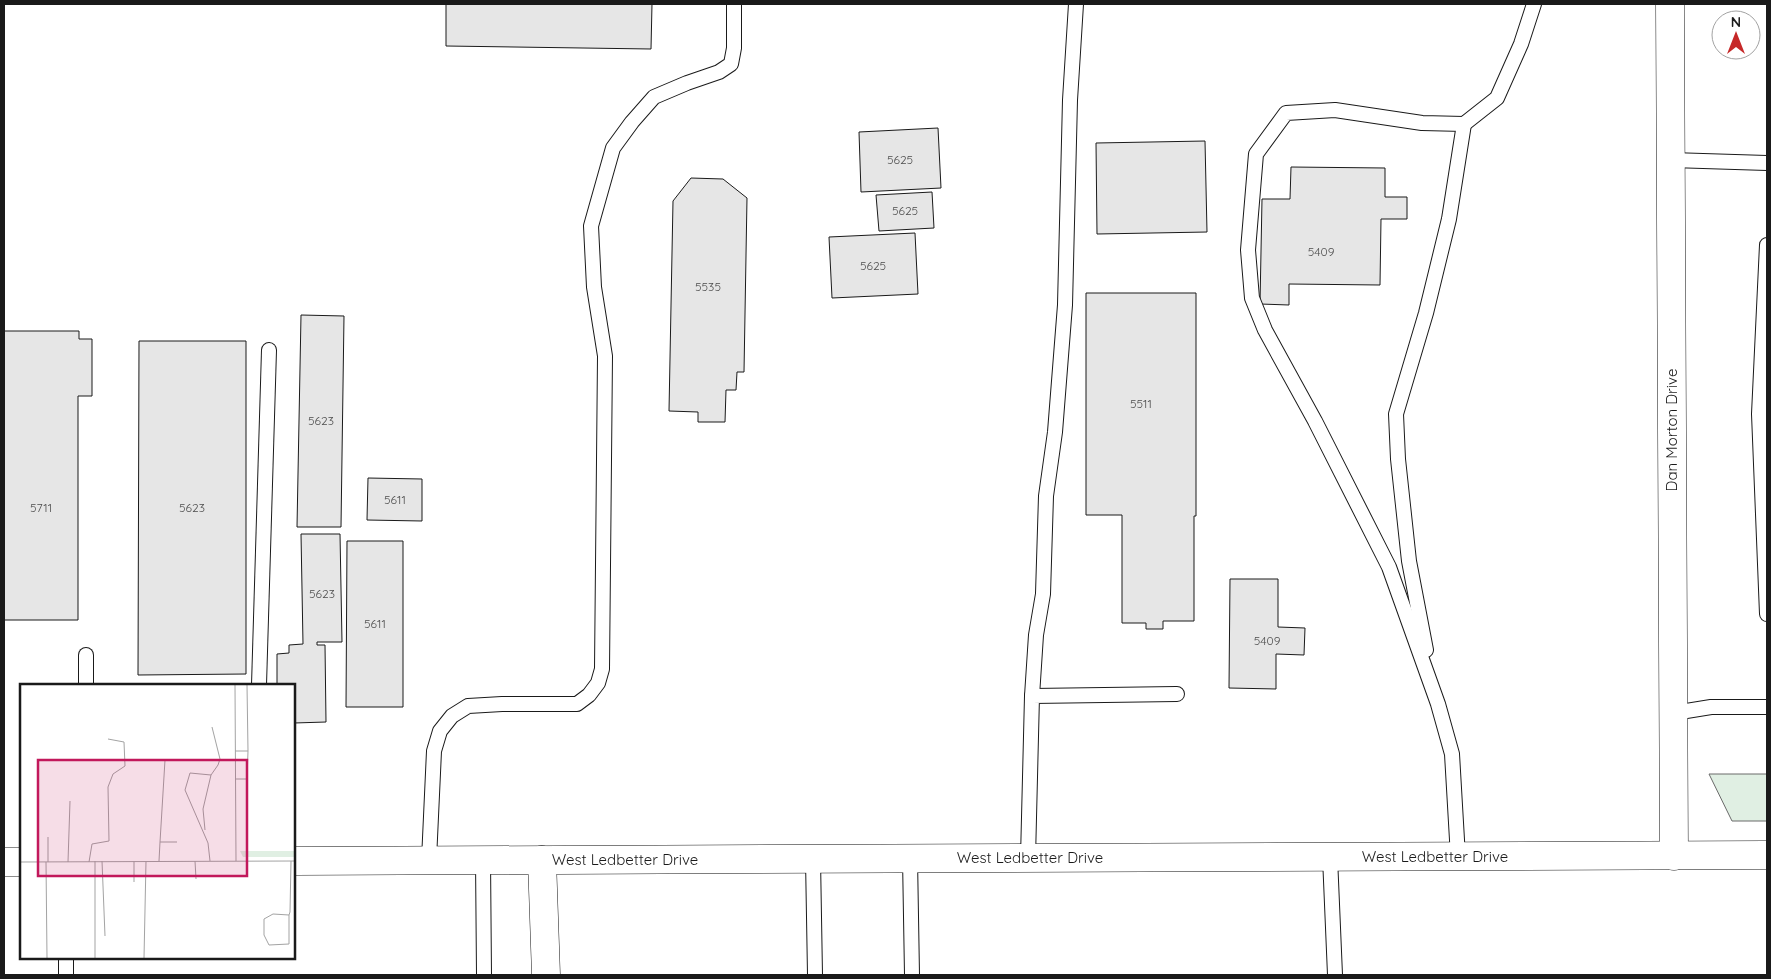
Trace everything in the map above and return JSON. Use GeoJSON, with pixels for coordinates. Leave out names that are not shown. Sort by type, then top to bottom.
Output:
{"type":"FeatureCollection","features":[{"type":"Feature","properties":{"kind":"street","name":"Dan Morton Drive"},"geometry":{"type":"LineString","coordinates":[[1670,4],[1674,856]]}},
{"type":"Feature","properties":{"kind":"street","name":"West Ledbetter Drive"},"geometry":{"type":"LineString","coordinates":[[295,861],[1767,855]]}},
{"type":"Feature","properties":{"kind":"street"},"geometry":{"type":"LineString","coordinates":[[542,860],[546,975]]}},
{"type":"Feature","properties":{"kind":"street"},"geometry":{"type":"LineString","coordinates":[[4,862],[20,862]]}},
{"type":"Feature","properties":{"kind":"lane"},"geometry":{"type":"LineString","coordinates":[[429,860],[434,751],[440,731],[452,716],[468,706],[577,704],[589,695],[598,683],[602,669],[606,356],[594,287],[592,226],[613,148],[632,122],[654,97],[719,72],[731,64],[734,48],[734,4]]}},
{"type":"Feature","properties":{"kind":"lane"},"geometry":{"type":"LineString","coordinates":[[1028,858],[1032,696],[1036,635],[1043,594],[1046,496],[1055,432],[1065,304],[1070,100],[1076,4]]}},
{"type":"Feature","properties":{"kind":"lane"},"geometry":{"type":"LineString","coordinates":[[1458,857],[1452,754],[1434,693],[1389,568],[1315,421],[1265,330],[1252,298],[1248,250],[1256,154],[1286,113],[1335,110],[1422,123],[1464,124],[1497,98],[1521,44],[1534,4]]}},
{"type":"Feature","properties":{"kind":"lane"},"geometry":{"type":"LineString","coordinates":[[1434,693],[1409,561],[1398,460],[1396,414],[1426,313],[1449,219],[1464,124]]}},
{"type":"Feature","properties":{"kind":"lane"},"geometry":{"type":"LineString","coordinates":[[1671,160],[1767,163]]}},
{"type":"Feature","properties":{"kind":"lane"},"geometry":{"type":"LineString","coordinates":[[1767,245],[1759,414],[1767,614]]}},
{"type":"Feature","properties":{"kind":"lane"},"geometry":{"type":"LineString","coordinates":[[259,684],[269,350]]}},
{"type":"Feature","properties":{"kind":"lane"},"geometry":{"type":"LineString","coordinates":[[86,655],[86,684]]}},
{"type":"Feature","properties":{"kind":"lane"},"geometry":{"type":"LineString","coordinates":[[1032,696],[1177,694]]}},
{"type":"Feature","properties":{"kind":"lane"},"geometry":{"type":"LineString","coordinates":[[1674,713],[1711,708],[1767,708]]}},
{"type":"Feature","properties":{"kind":"lane"},"geometry":{"type":"LineString","coordinates":[[1330,857],[1334,975]]}},
{"type":"Feature","properties":{"kind":"lane"},"geometry":{"type":"LineString","coordinates":[[910,858],[912,975]]}},
{"type":"Feature","properties":{"kind":"lane"},"geometry":{"type":"LineString","coordinates":[[483,859],[484,975]]}},
{"type":"Feature","properties":{"kind":"lane"},"geometry":{"type":"LineString","coordinates":[[813,859],[815,975]]}},
{"type":"Feature","properties":{"kind":"lane"},"geometry":{"type":"LineString","coordinates":[[66,959],[66,975]]}},
{"type":"Feature","properties":{"kind":"green space"},"geometry":{"type":"Polygon","coordinates":[[[1709,774],[1767,774],[1767,821],[1732,821],[1709,774]]]}},
{"type":"Feature","properties":{"kind":"building"},"geometry":{"type":"Polygon","coordinates":[[[446,4],[652,4],[651,49],[446,46],[446,4]]]}},
{"type":"Feature","properties":{"kind":"building"},"geometry":{"type":"Polygon","coordinates":[[[938,128],[941,188],[861,192],[859,132],[938,128]]]}},
{"type":"Feature","properties":{"kind":"building"},"geometry":{"type":"Polygon","coordinates":[[[1205,141],[1207,232],[1097,234],[1096,143],[1205,141]]]}},
{"type":"Feature","properties":{"kind":"building"},"geometry":{"type":"Polygon","coordinates":[[[1291,167],[1385,168],[1385,197],[1407,197],[1407,219],[1381,219],[1380,285],[1289,284],[1289,305],[1260,304],[1262,199],[1290,199],[1291,167]]]}},
{"type":"Feature","properties":{"kind":"building"},"geometry":{"type":"Polygon","coordinates":[[[691,178],[723,179],[747,198],[744,372],[737,372],[736,390],[726,390],[725,422],[698,422],[698,412],[669,411],[673,201],[691,178]]]}},
{"type":"Feature","properties":{"kind":"building"},"geometry":{"type":"Polygon","coordinates":[[[932,192],[934,228],[879,231],[876,195],[932,192]]]}},
{"type":"Feature","properties":{"kind":"building"},"geometry":{"type":"Polygon","coordinates":[[[915,233],[918,294],[832,298],[829,237],[915,233]]]}},
{"type":"Feature","properties":{"kind":"building"},"geometry":{"type":"Polygon","coordinates":[[[1086,293],[1196,293],[1194,621],[1163,621],[1163,629],[1146,629],[1146,623],[1122,623],[1122,515],[1086,515],[1086,293]]]}},
{"type":"Feature","properties":{"kind":"building"},"geometry":{"type":"Polygon","coordinates":[[[301,315],[344,316],[341,527],[297,527],[301,315]]]}},
{"type":"Feature","properties":{"kind":"building"},"geometry":{"type":"Polygon","coordinates":[[[4,331],[79,331],[79,339],[92,339],[92,396],[78,396],[78,620],[4,620],[4,331]]]}},
{"type":"Feature","properties":{"kind":"building"},"geometry":{"type":"Polygon","coordinates":[[[139,341],[246,341],[246,674],[138,675],[139,341]]]}},
{"type":"Feature","properties":{"kind":"building"},"geometry":{"type":"Polygon","coordinates":[[[368,478],[422,479],[422,521],[367,520],[368,478]]]}},
{"type":"Feature","properties":{"kind":"building"},"geometry":{"type":"Polygon","coordinates":[[[301,534],[340,534],[342,642],[317,642],[317,645],[325,645],[326,722],[295,723],[295,684],[277,684],[277,654],[289,653],[289,645],[303,644],[301,534]]]}},
{"type":"Feature","properties":{"kind":"building"},"geometry":{"type":"Polygon","coordinates":[[[347,541],[403,541],[403,707],[346,707],[347,541]]]}},
{"type":"Feature","properties":{"kind":"building"},"geometry":{"type":"Polygon","coordinates":[[[1230,579],[1278,579],[1278,627],[1305,628],[1304,655],[1276,654],[1276,689],[1229,688],[1230,579]]]}}]}
